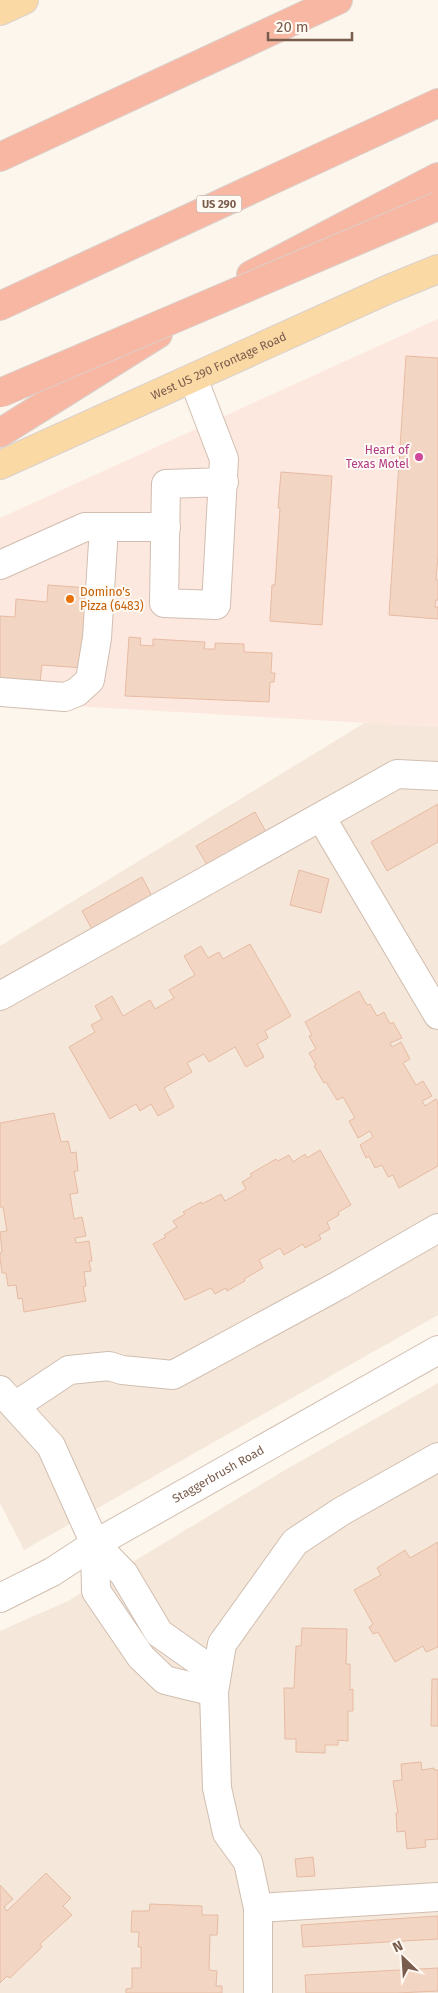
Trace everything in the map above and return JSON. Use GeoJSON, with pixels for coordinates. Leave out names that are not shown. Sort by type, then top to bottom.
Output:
{"type":"FeatureCollection","features":[{"type":"Feature","properties":{"kind":"highway"},"geometry":{"type":"LineString","coordinates":[[0,157],[338,0]]}},
{"type":"Feature","properties":{"kind":"highway","name":"US 290"},"geometry":{"type":"LineString","coordinates":[[0,306],[438,103]]}},
{"type":"Feature","properties":{"kind":"highway"},"geometry":{"type":"LineString","coordinates":[[0,433],[265,266],[438,177]]}},
{"type":"Feature","properties":{"kind":"highway"},"geometry":{"type":"LineString","coordinates":[[0,393],[438,206]]}},
{"type":"Feature","properties":{"kind":"main road"},"geometry":{"type":"LineString","coordinates":[[0,12],[24,0]]}},
{"type":"Feature","properties":{"kind":"main road","name":"West US 290 Frontage Road"},"geometry":{"type":"LineString","coordinates":[[0,465],[389,289],[438,269]]}},
{"type":"Feature","properties":{"kind":"street"},"geometry":{"type":"LineString","coordinates":[[193,378],[224,460],[224,482],[216,605],[164,603],[166,484],[224,482]]}},
{"type":"Feature","properties":{"kind":"street"},"geometry":{"type":"LineString","coordinates":[[0,565],[85,526],[166,527]]}},
{"type":"Feature","properties":{"kind":"street"},"geometry":{"type":"LineString","coordinates":[[0,692],[65,697],[78,692],[90,680],[97,638],[104,527]]}},
{"type":"Feature","properties":{"kind":"street"},"geometry":{"type":"LineString","coordinates":[[0,996],[397,774],[438,776]]}},
{"type":"Feature","properties":{"kind":"street"},"geometry":{"type":"LineString","coordinates":[[321,817],[438,1015]]}},
{"type":"Feature","properties":{"kind":"street"},"geometry":{"type":"LineString","coordinates":[[216,1680],[200,1662],[159,1633],[124,1574],[95,1544],[51,1446],[8,1398],[68,1370],[109,1366],[122,1370],[173,1375],[339,1285],[438,1228]]}},
{"type":"Feature","properties":{"kind":"street","name":"Staggerbrush Road"},"geometry":{"type":"LineString","coordinates":[[0,1598],[52,1572],[95,1544],[438,1350]]}},
{"type":"Feature","properties":{"kind":"street"},"geometry":{"type":"LineString","coordinates":[[258,1993],[258,1908],[248,1862],[227,1833],[220,1809],[217,1788],[216,1680],[222,1644],[295,1542],[342,1511],[438,1457]]}},
{"type":"Feature","properties":{"kind":"street"},"geometry":{"type":"LineString","coordinates":[[258,1908],[438,1897]]}},
{"type":"Feature","properties":{"kind":"shaded area"},"geometry":{"type":"Polygon","coordinates":[[[438,319],[438,727],[0,702],[0,518],[438,319]]]}},
{"type":"Feature","properties":{"kind":"shaded area"},"geometry":{"type":"Polygon","coordinates":[[[366,722],[438,727],[438,1315],[24,1550],[0,1503],[0,946],[366,722]]]}},
{"type":"Feature","properties":{"kind":"shaded area"},"geometry":{"type":"Polygon","coordinates":[[[438,1383],[438,1993],[0,1993],[0,1631],[68,1601],[285,1470],[438,1383]]]}},
{"type":"Feature","properties":{"kind":"building","name":"Heart of Texas Motel"},"geometry":{"type":"Polygon","coordinates":[[[406,356],[438,358],[438,556],[436,580],[438,580],[438,600],[436,600],[435,607],[438,607],[438,619],[389,615],[406,356]]]}},
{"type":"Feature","properties":{"kind":"building"},"geometry":{"type":"Polygon","coordinates":[[[281,472],[332,476],[322,625],[270,621],[272,585],[275,585],[281,472]]]}},
{"type":"Feature","properties":{"kind":"building"},"geometry":{"type":"Polygon","coordinates":[[[48,585],[89,588],[83,668],[42,665],[40,682],[0,679],[0,616],[15,617],[16,599],[47,602],[48,585]]]}},
{"type":"Feature","properties":{"kind":"building"},"geometry":{"type":"Polygon","coordinates":[[[129,637],[141,638],[140,645],[153,646],[153,639],[205,642],[204,649],[215,649],[215,643],[244,644],[244,652],[272,653],[271,673],[275,673],[274,682],[270,682],[269,702],[125,696],[129,637]]]}},
{"type":"Feature","properties":{"kind":"building"},"geometry":{"type":"Polygon","coordinates":[[[438,804],[438,842],[387,871],[371,842],[438,804]]]}},
{"type":"Feature","properties":{"kind":"building"},"geometry":{"type":"Polygon","coordinates":[[[255,812],[266,832],[207,865],[196,846],[255,812]]]}},
{"type":"Feature","properties":{"kind":"building"},"geometry":{"type":"Polygon","coordinates":[[[299,870],[329,879],[321,913],[290,905],[299,870]]]}},
{"type":"Feature","properties":{"kind":"building"},"geometry":{"type":"Polygon","coordinates":[[[142,877],[153,898],[93,931],[82,911],[142,877]]]}},
{"type":"Feature","properties":{"kind":"building"},"geometry":{"type":"Polygon","coordinates":[[[250,944],[291,1016],[265,1031],[268,1038],[257,1044],[264,1057],[246,1067],[235,1047],[209,1062],[204,1054],[187,1063],[192,1072],[164,1088],[174,1107],[158,1116],[151,1104],[140,1111],[136,1104],[110,1119],[69,1047],[95,1032],[91,1025],[102,1019],[95,1006],[112,996],[123,1016],[150,1000],[155,1009],[174,998],[169,990],[195,975],[184,956],[201,946],[208,958],[219,952],[223,959],[250,944]]]}},
{"type":"Feature","properties":{"kind":"building"},"geometry":{"type":"Polygon","coordinates":[[[359,991],[367,1005],[370,1004],[377,1016],[384,1012],[390,1024],[393,1022],[402,1038],[390,1043],[392,1047],[401,1042],[410,1059],[403,1063],[416,1085],[423,1081],[432,1096],[422,1101],[425,1106],[436,1099],[438,1102],[438,1166],[399,1188],[393,1175],[388,1177],[382,1165],[375,1168],[369,1156],[366,1158],[360,1145],[373,1137],[370,1131],[358,1138],[349,1121],[355,1118],[343,1097],[337,1100],[326,1082],[324,1083],[309,1053],[316,1049],[309,1036],[312,1035],[305,1022],[359,991]]]}},
{"type":"Feature","properties":{"kind":"building"},"geometry":{"type":"Polygon","coordinates":[[[54,1113],[61,1142],[68,1141],[71,1153],[76,1152],[78,1171],[74,1171],[78,1193],[70,1194],[74,1219],[82,1217],[86,1236],[75,1238],[76,1243],[89,1241],[92,1261],[89,1261],[91,1271],[84,1272],[86,1286],[83,1287],[86,1301],[24,1312],[22,1298],[18,1299],[16,1285],[8,1286],[6,1273],[2,1273],[0,1258],[0,1253],[2,1252],[0,1232],[7,1231],[3,1207],[0,1207],[0,1123],[54,1113]]]}},
{"type":"Feature","properties":{"kind":"building"},"geometry":{"type":"Polygon","coordinates":[[[320,1150],[351,1205],[338,1212],[339,1215],[327,1222],[330,1229],[319,1235],[321,1239],[305,1248],[303,1244],[284,1255],[280,1248],[259,1260],[263,1268],[227,1291],[226,1288],[215,1294],[211,1288],[185,1300],[153,1244],[166,1237],[164,1235],[177,1227],[173,1221],[185,1214],[183,1212],[201,1202],[202,1204],[221,1194],[225,1201],[246,1189],[242,1182],[252,1176],[250,1174],[276,1159],[278,1161],[289,1155],[293,1162],[305,1154],[307,1158],[320,1150]]]}},
{"type":"Feature","properties":{"kind":"building"},"geometry":{"type":"Polygon","coordinates":[[[438,1542],[438,1647],[426,1652],[423,1646],[395,1662],[378,1632],[373,1634],[369,1627],[373,1624],[354,1590],[381,1575],[377,1568],[405,1550],[410,1558],[438,1542]]]}},
{"type":"Feature","properties":{"kind":"building"},"geometry":{"type":"Polygon","coordinates":[[[302,1628],[347,1629],[346,1664],[350,1664],[350,1690],[353,1689],[353,1711],[348,1711],[348,1741],[338,1740],[338,1745],[325,1745],[325,1753],[296,1752],[296,1739],[285,1739],[284,1688],[294,1688],[296,1646],[301,1646],[302,1628]]]}},
{"type":"Feature","properties":{"kind":"building"},"geometry":{"type":"Polygon","coordinates":[[[432,1679],[438,1679],[438,1726],[431,1726],[432,1679]]]}},
{"type":"Feature","properties":{"kind":"building"},"geometry":{"type":"Polygon","coordinates":[[[421,1762],[422,1770],[434,1768],[434,1770],[438,1770],[438,1839],[425,1840],[426,1847],[407,1849],[405,1831],[397,1832],[396,1813],[398,1813],[393,1781],[402,1780],[401,1764],[421,1762]]]}},
{"type":"Feature","properties":{"kind":"building"},"geometry":{"type":"Polygon","coordinates":[[[313,1857],[315,1876],[297,1877],[295,1859],[313,1857]]]}},
{"type":"Feature","properties":{"kind":"building"},"geometry":{"type":"Polygon","coordinates":[[[46,1873],[71,1898],[63,1906],[72,1915],[40,1944],[42,1947],[10,1978],[7,1976],[0,1983],[0,1885],[13,1899],[4,1907],[7,1911],[46,1873]]]}},
{"type":"Feature","properties":{"kind":"building"},"geometry":{"type":"Polygon","coordinates":[[[150,1904],[202,1906],[202,1915],[218,1915],[217,1935],[210,1935],[209,1970],[217,1971],[216,1986],[222,1986],[222,1993],[126,1993],[126,1989],[132,1988],[132,1968],[141,1968],[141,1947],[138,1947],[139,1932],[131,1932],[132,1911],[149,1911],[150,1904]]]}},
{"type":"Feature","properties":{"kind":"building"},"geometry":{"type":"Polygon","coordinates":[[[438,1916],[438,1939],[303,1947],[301,1925],[438,1916]]]}},
{"type":"Feature","properties":{"kind":"building"},"geometry":{"type":"Polygon","coordinates":[[[438,1968],[438,1991],[306,1993],[305,1975],[438,1968]]]}},
{"type":"Feature","properties":{"kind":"place","name":"Heart of Texas Motel"},"geometry":{"type":"Point","coordinates":[419,457]}},
{"type":"Feature","properties":{"kind":"place","name":"Domino's Pizza (6483)"},"geometry":{"type":"Point","coordinates":[70,599]}}]}
